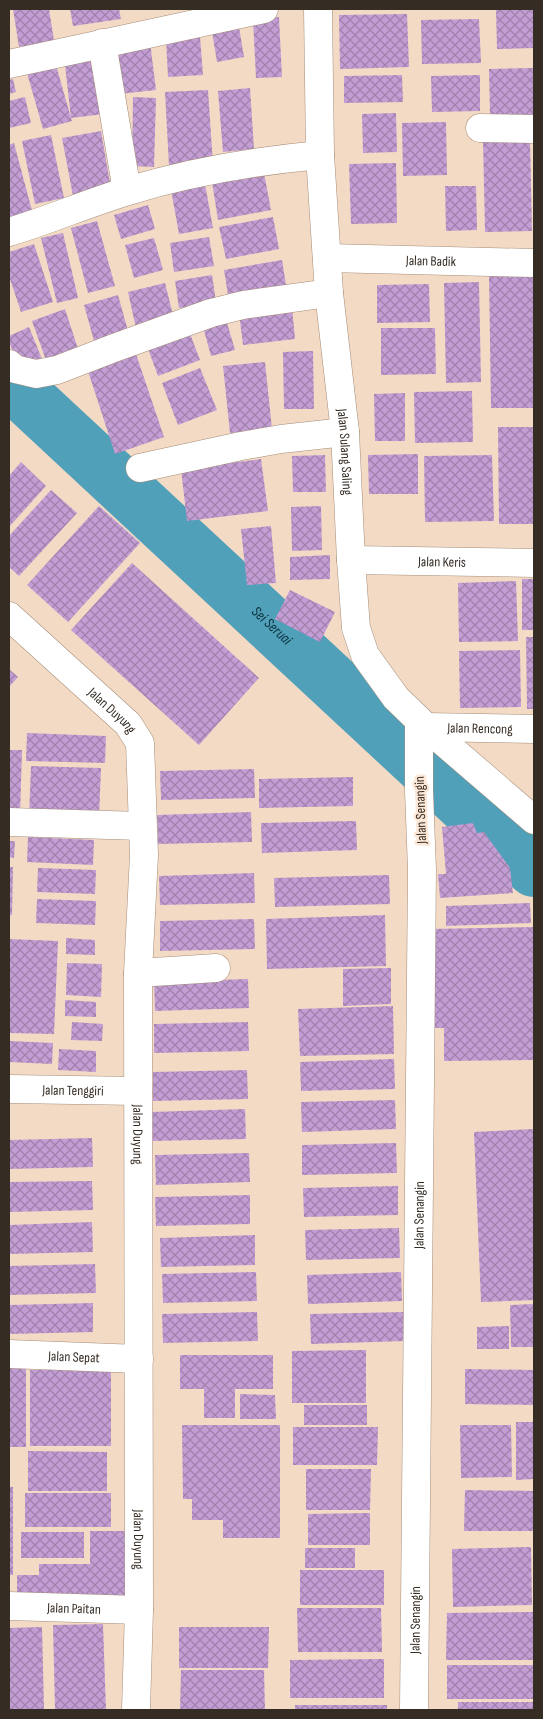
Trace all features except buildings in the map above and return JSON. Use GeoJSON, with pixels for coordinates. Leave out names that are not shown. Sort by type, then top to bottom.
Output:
{"type":"FeatureCollection","features":[{"type":"Feature","properties":{"kind":"street"},"geometry":{"type":"LineString","coordinates":[[9,64],[264,9]]}},
{"type":"Feature","properties":{"kind":"street","name":"Jalan Sulang Saling"},"geometry":{"type":"LineString","coordinates":[[318,9],[320,156],[329,293],[345,432],[350,560],[356,628],[365,655],[396,698],[421,728],[534,820]]}},
{"type":"Feature","properties":{"kind":"street"},"geometry":{"type":"LineString","coordinates":[[102,43],[127,191]]}},
{"type":"Feature","properties":{"kind":"street"},"geometry":{"type":"LineString","coordinates":[[480,128],[534,129]]}},
{"type":"Feature","properties":{"kind":"street"},"geometry":{"type":"LineString","coordinates":[[9,232],[40,223],[127,191],[190,175],[276,159],[320,156]]}},
{"type":"Feature","properties":{"kind":"street","name":"Jalan Badik"},"geometry":{"type":"LineString","coordinates":[[327,258],[534,263]]}},
{"type":"Feature","properties":{"kind":"street"},"geometry":{"type":"LineString","coordinates":[[9,364],[15,369],[36,374],[57,370],[211,313],[243,305],[329,293]]}},
{"type":"Feature","properties":{"kind":"street"},"geometry":{"type":"LineString","coordinates":[[140,468],[281,439],[345,432]]}},
{"type":"Feature","properties":{"kind":"street","name":"Jalan Keris"},"geometry":{"type":"LineString","coordinates":[[350,560],[534,562]]}},
{"type":"Feature","properties":{"kind":"street","name":"Jalan Duyung"},"geometry":{"type":"LineString","coordinates":[[9,616],[128,724],[140,742],[144,855],[138,973],[139,1610],[136,1710]]}},
{"type":"Feature","properties":{"kind":"street","name":"Jalan Rencong"},"geometry":{"type":"LineString","coordinates":[[421,728],[534,730]]}},
{"type":"Feature","properties":{"kind":"street","name":"Jalan Senangin"},"geometry":{"type":"LineString","coordinates":[[414,1710],[422,880],[419,791],[421,728]]}},
{"type":"Feature","properties":{"kind":"street"},"geometry":{"type":"LineString","coordinates":[[9,822],[142,826]]}},
{"type":"Feature","properties":{"kind":"street"},"geometry":{"type":"LineString","coordinates":[[138,973],[216,968]]}},
{"type":"Feature","properties":{"kind":"street","name":"Jalan Tenggiri"},"geometry":{"type":"LineString","coordinates":[[9,1088],[138,1091]]}},
{"type":"Feature","properties":{"kind":"street","name":"Jalan Sepat"},"geometry":{"type":"LineString","coordinates":[[9,1354],[139,1360]]}},
{"type":"Feature","properties":{"kind":"street","name":"Jalan Paitan"},"geometry":{"type":"LineString","coordinates":[[9,1606],[139,1610]]}},
{"type":"Feature","properties":{"kind":"waterway","name":"Sei Seruai"},"geometry":{"type":"LineString","coordinates":[[9,381],[534,869]]}}]}
